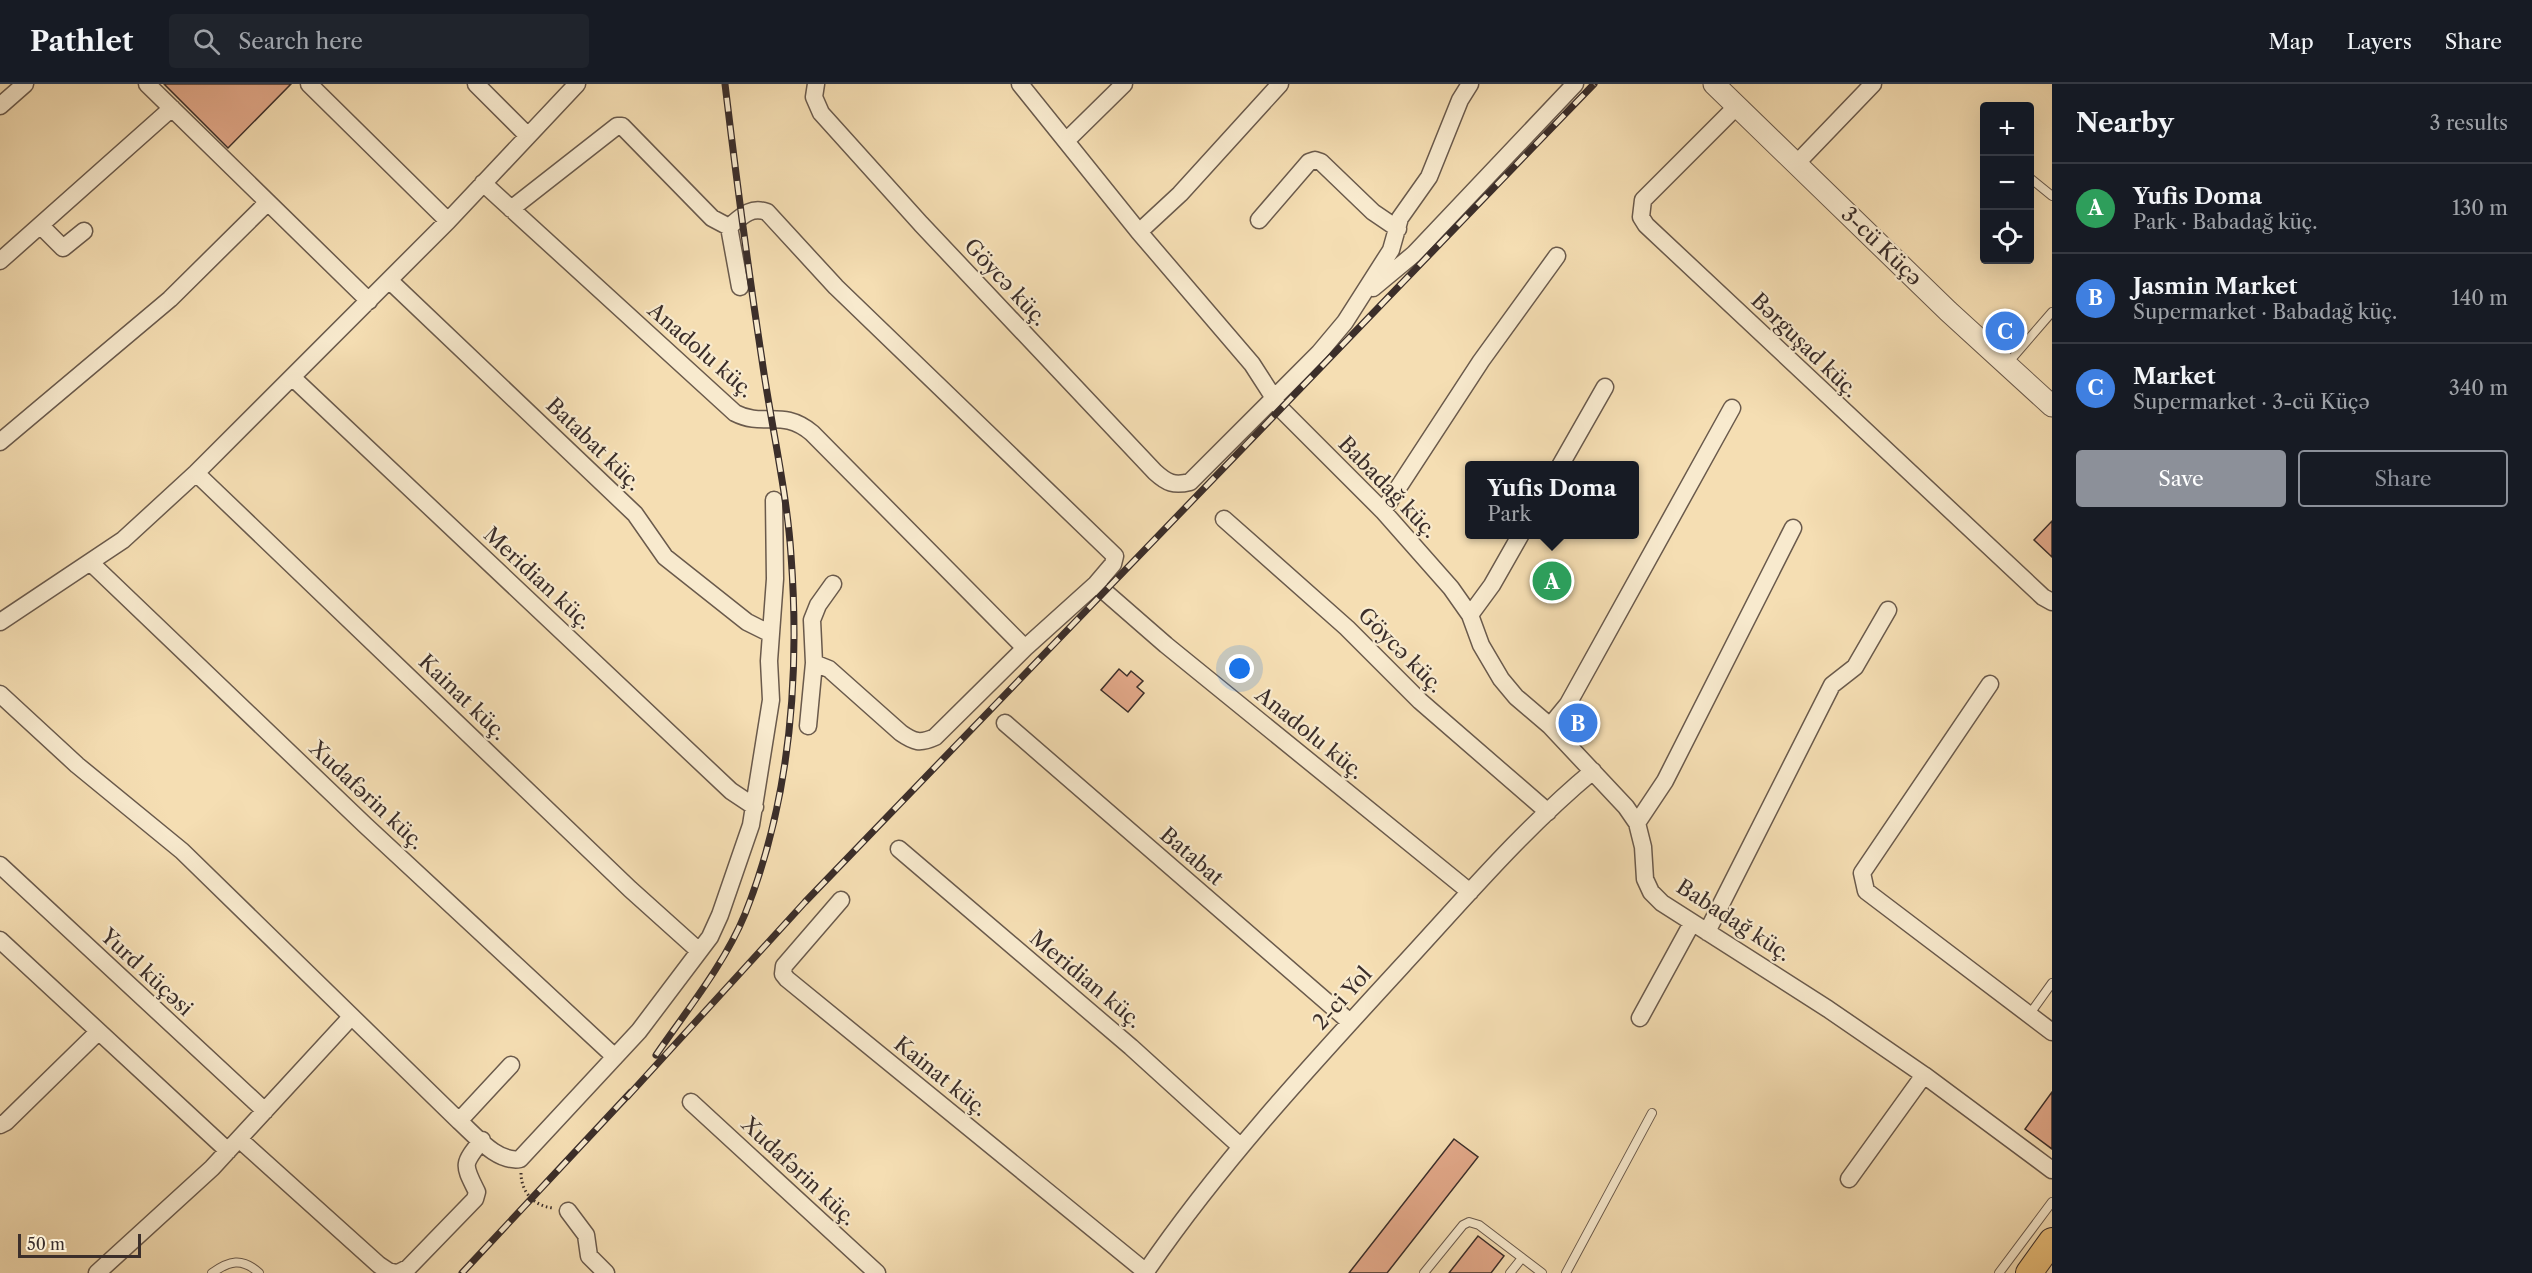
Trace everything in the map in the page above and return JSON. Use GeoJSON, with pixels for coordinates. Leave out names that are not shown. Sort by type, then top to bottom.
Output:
{"type":"FeatureCollection","features":[{"type":"Feature","properties":{"kind":"main road"},"geometry":{"type":"LineString","coordinates":[[2029,1273],[2052,1240]]}},
{"type":"Feature","properties":{"kind":"main road"},"geometry":{"type":"LineString","coordinates":[[2049,1273],[2052,1269]]}},
{"type":"Feature","properties":{"kind":"street"},"geometry":{"type":"LineString","coordinates":[[0,106],[25,84]]}},
{"type":"Feature","properties":{"kind":"street"},"geometry":{"type":"LineString","coordinates":[[147,84],[369,302]]}},
{"type":"Feature","properties":{"kind":"street"},"geometry":{"type":"LineString","coordinates":[[309,84],[448,221]]}},
{"type":"Feature","properties":{"kind":"street"},"geometry":{"type":"LineString","coordinates":[[476,84],[528,136]]}},
{"type":"Feature","properties":{"kind":"street"},"geometry":{"type":"LineString","coordinates":[[0,622],[123,540],[196,473],[390,281],[577,84]]}},
{"type":"Feature","properties":{"kind":"street","name":"Göycə küç."},"geometry":{"type":"LineString","coordinates":[[816,84],[814,97],[821,113],[921,224],[1166,481],[1178,485],[1190,482],[1275,398]]}},
{"type":"Feature","properties":{"kind":"street","name":"Babadağ küç."},"geometry":{"type":"LineString","coordinates":[[1020,84],[1139,232],[1252,364],[1290,419],[1383,511],[1451,588],[1470,615],[1481,645],[1501,679],[1516,697],[1550,726],[1637,822],[1643,847],[1645,879],[1651,892],[1662,903],[1802,991],[1924,1075],[2052,1170]]}},
{"type":"Feature","properties":{"kind":"street"},"geometry":{"type":"LineString","coordinates":[[1066,141],[1124,84]]}},
{"type":"Feature","properties":{"kind":"street"},"geometry":{"type":"LineString","coordinates":[[1139,232],[1180,194],[1280,84]]}},
{"type":"Feature","properties":{"kind":"street"},"geometry":{"type":"LineString","coordinates":[[1275,398],[1346,322],[1392,250],[1400,218],[1429,177],[1460,100],[1470,84]]}},
{"type":"Feature","properties":{"kind":"street"},"geometry":{"type":"LineString","coordinates":[[1361,298],[1414,254],[1575,84]]}},
{"type":"Feature","properties":{"kind":"street"},"geometry":{"type":"LineString","coordinates":[[1797,163],[1873,84]]}},
{"type":"Feature","properties":{"kind":"street","name":"3-cü Küçə"},"geometry":{"type":"LineString","coordinates":[[1720,86],[1737,106],[1948,311],[2052,406]]}},
{"type":"Feature","properties":{"kind":"street","name":"Bərguşad küç."},"geometry":{"type":"LineString","coordinates":[[1737,106],[1643,200],[1641,217],[1646,225],[1881,448],[2043,597],[2052,602]]}},
{"type":"Feature","properties":{"kind":"street"},"geometry":{"type":"LineString","coordinates":[[0,261],[42,227],[172,108]]}},
{"type":"Feature","properties":{"kind":"street"},"geometry":{"type":"LineString","coordinates":[[511,209],[617,126],[622,126],[711,218],[729,227]]}},
{"type":"Feature","properties":{"kind":"street"},"geometry":{"type":"LineString","coordinates":[[1259,220],[1309,162],[1315,160],[1321,162],[1373,212],[1398,230]]}},
{"type":"Feature","properties":{"kind":"street","name":"Anadolu küç."},"geometry":{"type":"LineString","coordinates":[[483,183],[735,413],[757,421],[771,418],[794,420],[812,433],[1025,648]]}},
{"type":"Feature","properties":{"kind":"street"},"geometry":{"type":"LineString","coordinates":[[0,442],[170,299],[267,203]]}},
{"type":"Feature","properties":{"kind":"street"},"geometry":{"type":"LineString","coordinates":[[729,227],[751,210],[758,209],[767,212],[843,295],[1115,556],[1113,564],[1096,585],[1025,648],[935,737],[923,743],[913,741],[901,733],[829,669],[814,663]]}},
{"type":"Feature","properties":{"kind":"street"},"geometry":{"type":"LineString","coordinates":[[42,227],[63,248],[84,231]]}},
{"type":"Feature","properties":{"kind":"street"},"geometry":{"type":"LineString","coordinates":[[729,227],[740,287]]}},
{"type":"Feature","properties":{"kind":"street"},"geometry":{"type":"LineString","coordinates":[[1383,511],[1481,361],[1557,256]]}},
{"type":"Feature","properties":{"kind":"street","name":"Batabat küç."},"geometry":{"type":"LineString","coordinates":[[390,281],[635,514],[665,557],[747,622],[769,633]]}},
{"type":"Feature","properties":{"kind":"street","name":"Meridian küç."},"geometry":{"type":"LineString","coordinates":[[293,378],[731,791],[755,807]]}},
{"type":"Feature","properties":{"kind":"street"},"geometry":{"type":"LineString","coordinates":[[1562,461],[1605,387]]}},
{"type":"Feature","properties":{"kind":"street"},"geometry":{"type":"LineString","coordinates":[[1550,726],[1568,704],[1732,408]]}},
{"type":"Feature","properties":{"kind":"street","name":"Kainat küç."},"geometry":{"type":"LineString","coordinates":[[196,473],[630,889],[699,951]]}},
{"type":"Feature","properties":{"kind":"street"},"geometry":{"type":"LineString","coordinates":[[0,694],[25,720],[77,765],[182,851],[459,1121],[511,1161],[520,1159],[615,1057],[699,951],[720,915],[752,825],[771,700],[769,633],[775,579],[774,500]]}},
{"type":"Feature","properties":{"kind":"street","name":"Göycə küç."},"geometry":{"type":"LineString","coordinates":[[1224,519],[1347,628],[1420,701],[1548,812]]}},
{"type":"Feature","properties":{"kind":"street"},"geometry":{"type":"LineString","coordinates":[[1637,822],[1665,781],[1793,528]]}},
{"type":"Feature","properties":{"kind":"street"},"geometry":{"type":"LineString","coordinates":[[1470,615],[1492,585],[1518,539]]}},
{"type":"Feature","properties":{"kind":"street","name":"Xudafərin küç."},"geometry":{"type":"LineString","coordinates":[[91,563],[365,825],[615,1057]]}},
{"type":"Feature","properties":{"kind":"street"},"geometry":{"type":"LineString","coordinates":[[807,726],[814,663],[812,620],[818,605],[833,584]]}},
{"type":"Feature","properties":{"kind":"street","name":"Anadolu küç."},"geometry":{"type":"LineString","coordinates":[[1096,585],[1166,645],[1470,892]]}},
{"type":"Feature","properties":{"kind":"street"},"geometry":{"type":"LineString","coordinates":[[1707,932],[1832,685],[1855,667],[1888,610]]}},
{"type":"Feature","properties":{"kind":"street"},"geometry":{"type":"LineString","coordinates":[[1990,684],[1862,873],[1866,891],[2052,1032]]}},
{"type":"Feature","properties":{"kind":"street","name":"Batabat"},"geometry":{"type":"LineString","coordinates":[[1005,723],[1350,1022]]}},
{"type":"Feature","properties":{"kind":"street","name":"2-ci Yol"},"geometry":{"type":"LineString","coordinates":[[1145,1272],[1240,1146],[1350,1022],[1470,892],[1548,812],[1593,771]]}},
{"type":"Feature","properties":{"kind":"street","name":"Meridian küç."},"geometry":{"type":"LineString","coordinates":[[898,849],[1131,1047],[1240,1146]]}},
{"type":"Feature","properties":{"kind":"street","name":"Yurd küçəsi"},"geometry":{"type":"LineString","coordinates":[[0,865],[265,1111]]}},
{"type":"Feature","properties":{"kind":"street","name":"Kainat küç."},"geometry":{"type":"LineString","coordinates":[[841,900],[784,966],[783,974],[787,979],[1145,1272]]}},
{"type":"Feature","properties":{"kind":"street"},"geometry":{"type":"LineString","coordinates":[[1640,1018],[1692,923]]}},
{"type":"Feature","properties":{"kind":"street"},"geometry":{"type":"LineString","coordinates":[[0,940],[98,1032],[388,1271],[397,1273],[408,1268],[475,1199],[477,1192],[464,1169],[466,1161],[482,1140]]}},
{"type":"Feature","properties":{"kind":"street"},"geometry":{"type":"LineString","coordinates":[[98,1273],[234,1145],[351,1017]]}},
{"type":"Feature","properties":{"kind":"street"},"geometry":{"type":"LineString","coordinates":[[0,1125],[6,1122],[98,1032]]}},
{"type":"Feature","properties":{"kind":"street"},"geometry":{"type":"LineString","coordinates":[[459,1121],[511,1065]]}},
{"type":"Feature","properties":{"kind":"street"},"geometry":{"type":"LineString","coordinates":[[1849,1179],[1924,1075]]}},
{"type":"Feature","properties":{"kind":"street","name":"Xudafərin küç."},"geometry":{"type":"LineString","coordinates":[[691,1102],[876,1273]]}},
{"type":"Feature","properties":{"kind":"street"},"geometry":{"type":"LineString","coordinates":[[568,1211],[581,1224],[586,1235],[589,1256],[606,1273]]}},
{"type":"Feature","properties":{"kind":"lane"},"geometry":{"type":"LineString","coordinates":[[2034,181],[2052,196]]}},
{"type":"Feature","properties":{"kind":"lane"},"geometry":{"type":"LineString","coordinates":[[2007,364],[2052,312]]}},
{"type":"Feature","properties":{"kind":"lane"},"geometry":{"type":"LineString","coordinates":[[2029,1015],[2052,983]]}},
{"type":"Feature","properties":{"kind":"lane"},"geometry":{"type":"LineString","coordinates":[[1566,1273],[1652,1113]]}},
{"type":"Feature","properties":{"kind":"lane"},"geometry":{"type":"LineString","coordinates":[[1999,1273],[2052,1202]]}},
{"type":"Feature","properties":{"kind":"lane"},"geometry":{"type":"LineString","coordinates":[[1424,1273],[1463,1225],[1469,1222],[1479,1225],[1542,1273]]}},
{"type":"Feature","properties":{"kind":"lane"},"geometry":{"type":"LineString","coordinates":[[1510,1273],[1522,1258]]}},
{"type":"Feature","properties":{"kind":"lane"},"geometry":{"type":"LineString","coordinates":[[212,1273],[228,1262],[239,1261],[259,1273]]}},
{"type":"Feature","properties":{"kind":"path"},"geometry":{"type":"LineString","coordinates":[[520,1159],[521,1183],[537,1204],[568,1211]]}},
{"type":"Feature","properties":{"kind":"building"},"geometry":{"type":"Polygon","coordinates":[[[164,84],[291,84],[228,148],[164,84]]]}},
{"type":"Feature","properties":{"kind":"building"},"geometry":{"type":"Polygon","coordinates":[[[2052,521],[2052,557],[2034,540],[2052,521]]]}},
{"type":"Feature","properties":{"kind":"building"},"geometry":{"type":"Polygon","coordinates":[[[1119,669],[1127,676],[1131,671],[1143,681],[1137,687],[1144,693],[1128,712],[1101,690],[1119,669]]]}},
{"type":"Feature","properties":{"kind":"building"},"geometry":{"type":"Polygon","coordinates":[[[2052,1092],[2052,1149],[2025,1129],[2052,1092]]]}},
{"type":"Feature","properties":{"kind":"building"},"geometry":{"type":"Polygon","coordinates":[[[1454,1139],[1478,1157],[1387,1273],[1349,1273],[1454,1139]]]}},
{"type":"Feature","properties":{"kind":"building"},"geometry":{"type":"Polygon","coordinates":[[[1478,1236],[1504,1256],[1491,1273],[1449,1273],[1478,1236]]]}},
{"type":"Feature","properties":{"kind":"railway"},"geometry":{"type":"LineString","coordinates":[[656,1055],[716,969],[745,914],[760,871],[782,783],[792,692],[794,646],[789,531],[752,291],[725,84]]}},
{"type":"Feature","properties":{"kind":"railway"},"geometry":{"type":"LineString","coordinates":[[627,1097],[805,902],[1594,84]]}},
{"type":"Feature","properties":{"kind":"railway"},"geometry":{"type":"LineString","coordinates":[[462,1273],[631,1092]]}},
{"type":"Feature","properties":{"kind":"place","name":"Market"},"geometry":{"type":"Point","coordinates":[2005,331]}},
{"type":"Feature","properties":{"kind":"place","name":"Yufis Doma"},"geometry":{"type":"Point","coordinates":[1552,581]}},
{"type":"Feature","properties":{"kind":"place","name":"Jasmin Market"},"geometry":{"type":"Point","coordinates":[1578,723]}}]}
